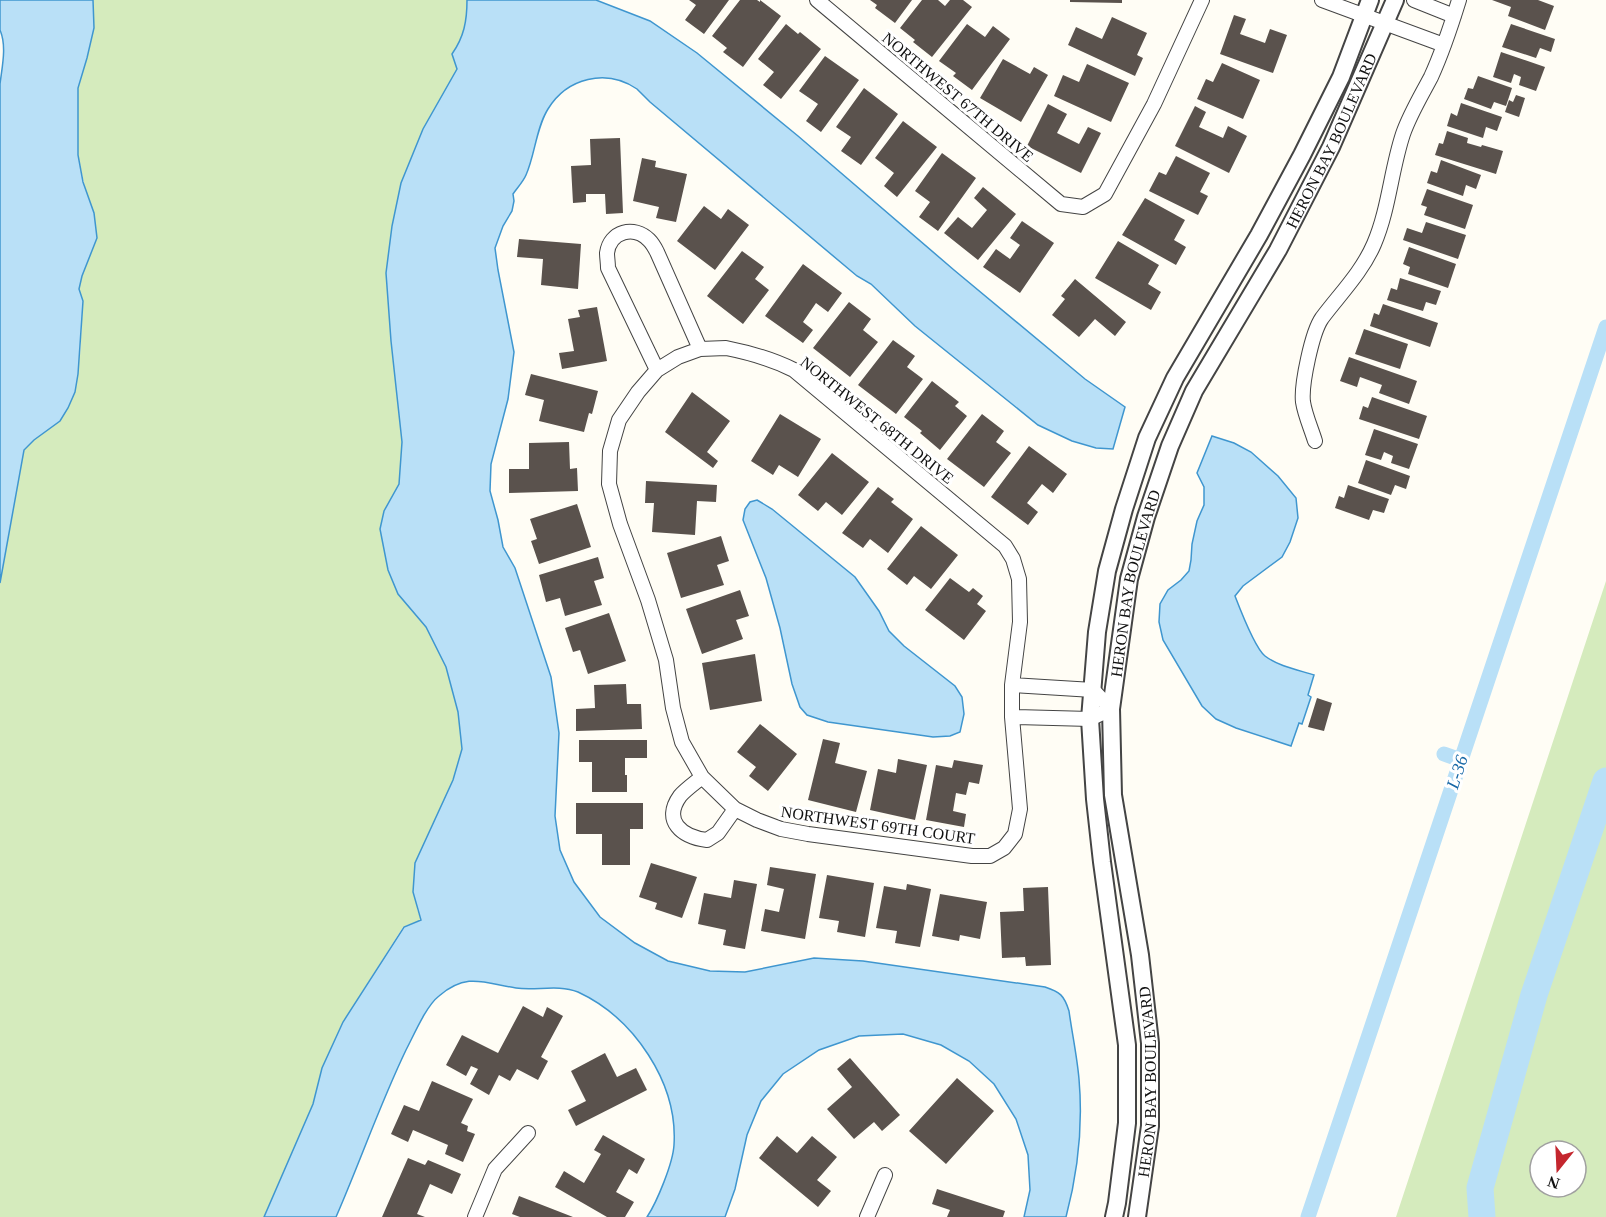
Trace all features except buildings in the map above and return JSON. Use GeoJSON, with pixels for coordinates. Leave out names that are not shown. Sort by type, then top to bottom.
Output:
{"type":"FeatureCollection","features":[{"type":"Feature","properties":{"kind":"street","name":"NORTHWEST 67TH DRIVE"},"geometry":{"type":"LineString","coordinates":[[817,0],[1061,204],[1083,207],[1105,194],[1154,104],[1197,2]]}},
{"type":"Feature","properties":{"kind":"street"},"geometry":{"type":"LineString","coordinates":[[1322,0],[1367,8],[1385,23],[1444,45]]}},
{"type":"Feature","properties":{"kind":"street","name":"HERON BAY BOULEVARD"},"geometry":{"type":"LineString","coordinates":[[1137,1217],[1150,1126],[1150,1043],[1140,955],[1113,795],[1111,709],[1129,579],[1159,478],[1190,400],[1278,250],[1331,147],[1395,0]]}},
{"type":"Feature","properties":{"kind":"street"},"geometry":{"type":"LineString","coordinates":[[1414,0],[1454,16]]}},
{"type":"Feature","properties":{"kind":"street"},"geometry":{"type":"LineString","coordinates":[[1315,441],[1303,401],[1305,375],[1313,338],[1320,320],[1356,275],[1373,245],[1384,215],[1403,135],[1431,77],[1459,0]]}},
{"type":"Feature","properties":{"kind":"street","name":"HERON BAY BOULEVARD"},"geometry":{"type":"LineString","coordinates":[[1114,1217],[1127,1123],[1127,1045],[1102,862],[1090,719],[1097,632],[1107,571],[1147,438],[1169,391],[1259,236],[1302,155],[1341,77],[1367,8]]}},
{"type":"Feature","properties":{"kind":"street"},"geometry":{"type":"LineString","coordinates":[[657,370],[608,268],[607,251],[614,238],[626,231],[637,232],[650,240],[700,349]]}},
{"type":"Feature","properties":{"kind":"street","name":"NORTHWEST 68TH DRIVE"},"geometry":{"type":"LineString","coordinates":[[702,777],[682,742],[673,708],[666,660],[648,600],[620,524],[609,484],[610,451],[619,420],[638,392],[657,370],[678,357],[700,349],[726,348],[751,353],[774,360],[794,370],[1005,546],[1013,559],[1019,579],[1020,622],[1012,685]]}},
{"type":"Feature","properties":{"kind":"street"},"geometry":{"type":"LineString","coordinates":[[1012,685],[1093,690],[1111,709],[1090,719],[1012,717],[1012,685]]}},
{"type":"Feature","properties":{"kind":"street","name":"NORTHWEST 69TH COURT"},"geometry":{"type":"LineString","coordinates":[[702,777],[735,809],[781,829],[972,856],[990,856],[1004,848],[1015,834],[1020,809],[1012,717]]}},
{"type":"Feature","properties":{"kind":"street"},"geometry":{"type":"LineString","coordinates":[[702,777],[682,794],[674,806],[674,819],[682,832],[694,838],[707,840],[718,833],[735,809]]}},
{"type":"Feature","properties":{"kind":"street"},"geometry":{"type":"LineString","coordinates":[[475,1217],[495,1170],[528,1133]]}},
{"type":"Feature","properties":{"kind":"street"},"geometry":{"type":"LineString","coordinates":[[867,1217],[885,1175]]}},
{"type":"Feature","properties":{"kind":"green space"},"geometry":{"type":"Polygon","coordinates":[[[93,0],[467,0],[464,28],[452,54],[457,69],[423,129],[401,183],[386,273],[402,442],[399,484],[384,511],[381,529],[388,570],[398,594],[426,627],[446,667],[458,712],[462,749],[453,780],[415,863],[417,909],[421,920],[403,927],[343,1022],[322,1068],[313,1104],[264,1217],[0,1217],[0,583],[24,449],[34,440],[80,356],[83,301],[79,289],[96,238],[78,155],[78,88],[94,28],[93,0]]]}},
{"type":"Feature","properties":{"kind":"green space"},"geometry":{"type":"Polygon","coordinates":[[[1606,581],[1606,1217],[1396,1217],[1606,581]]]}},
{"type":"Feature","properties":{"kind":"water"},"geometry":{"type":"Polygon","coordinates":[[[0,0],[93,0],[94,28],[78,88],[78,155],[83,182],[94,213],[97,238],[79,289],[83,301],[75,392],[60,421],[24,450],[0,583],[0,84],[4,50],[0,30],[0,0]]]}},
{"type":"Feature","properties":{"kind":"water"},"geometry":{"type":"Polygon","coordinates":[[[467,0],[596,0],[650,21],[697,53],[1085,379],[1125,407],[1113,449],[1096,448],[1072,441],[1038,425],[915,326],[871,284],[857,276],[637,89],[613,79],[588,80],[576,84],[556,98],[544,116],[529,167],[513,194],[512,211],[503,226],[495,248],[514,352],[508,399],[491,464],[490,491],[503,547],[515,568],[551,677],[559,733],[555,816],[560,850],[574,882],[600,917],[635,943],[668,961],[710,971],[745,972],[814,958],[863,961],[1045,987],[1058,993],[1065,1001],[1069,1011],[1080,1096],[1079,1148],[1066,1217],[1024,1217],[1030,1190],[1028,1155],[1016,1119],[994,1084],[969,1061],[941,1045],[903,1034],[859,1036],[819,1050],[783,1074],[761,1101],[747,1135],[735,1189],[725,1217],[647,1217],[671,1162],[674,1145],[673,1122],[669,1099],[660,1076],[634,1035],[598,1003],[578,992],[563,988],[524,989],[476,981],[458,984],[449,989],[434,1001],[425,1014],[397,1070],[336,1217],[264,1217],[313,1104],[322,1068],[343,1022],[404,927],[421,920],[413,892],[415,863],[453,780],[462,749],[458,712],[446,667],[426,627],[398,594],[388,570],[380,529],[384,511],[399,484],[402,442],[386,273],[392,226],[401,183],[423,129],[457,69],[452,54],[464,28],[467,0]]]}},
{"type":"Feature","properties":{"kind":"water"},"geometry":{"type":"Polygon","coordinates":[[[1212,436],[1234,443],[1251,452],[1278,476],[1296,498],[1298,518],[1282,557],[1243,586],[1235,596],[1252,637],[1265,656],[1282,665],[1314,675],[1308,695],[1311,697],[1302,724],[1299,723],[1291,746],[1216,719],[1202,706],[1163,640],[1159,622],[1160,604],[1168,590],[1189,571],[1197,521],[1204,505],[1204,487],[1197,473],[1212,436]]]}},
{"type":"Feature","properties":{"kind":"water"},"geometry":{"type":"Polygon","coordinates":[[[757,500],[772,509],[855,577],[879,611],[889,631],[904,646],[955,686],[962,697],[964,714],[960,732],[950,736],[933,737],[828,722],[807,715],[800,707],[792,684],[766,578],[743,520],[745,509],[750,502],[757,500]]]}},
{"type":"Feature","properties":{"kind":"waterway","name":"L-36"},"geometry":{"type":"LineString","coordinates":[[1308,1217],[1606,327]]}},
{"type":"Feature","properties":{"kind":"waterway"},"geometry":{"type":"LineString","coordinates":[[1444,754],[1461,760]]}},
{"type":"Feature","properties":{"kind":"waterway"},"geometry":{"type":"LineString","coordinates":[[1482,1217],[1480,1188],[1534,995],[1606,781]]}}]}
